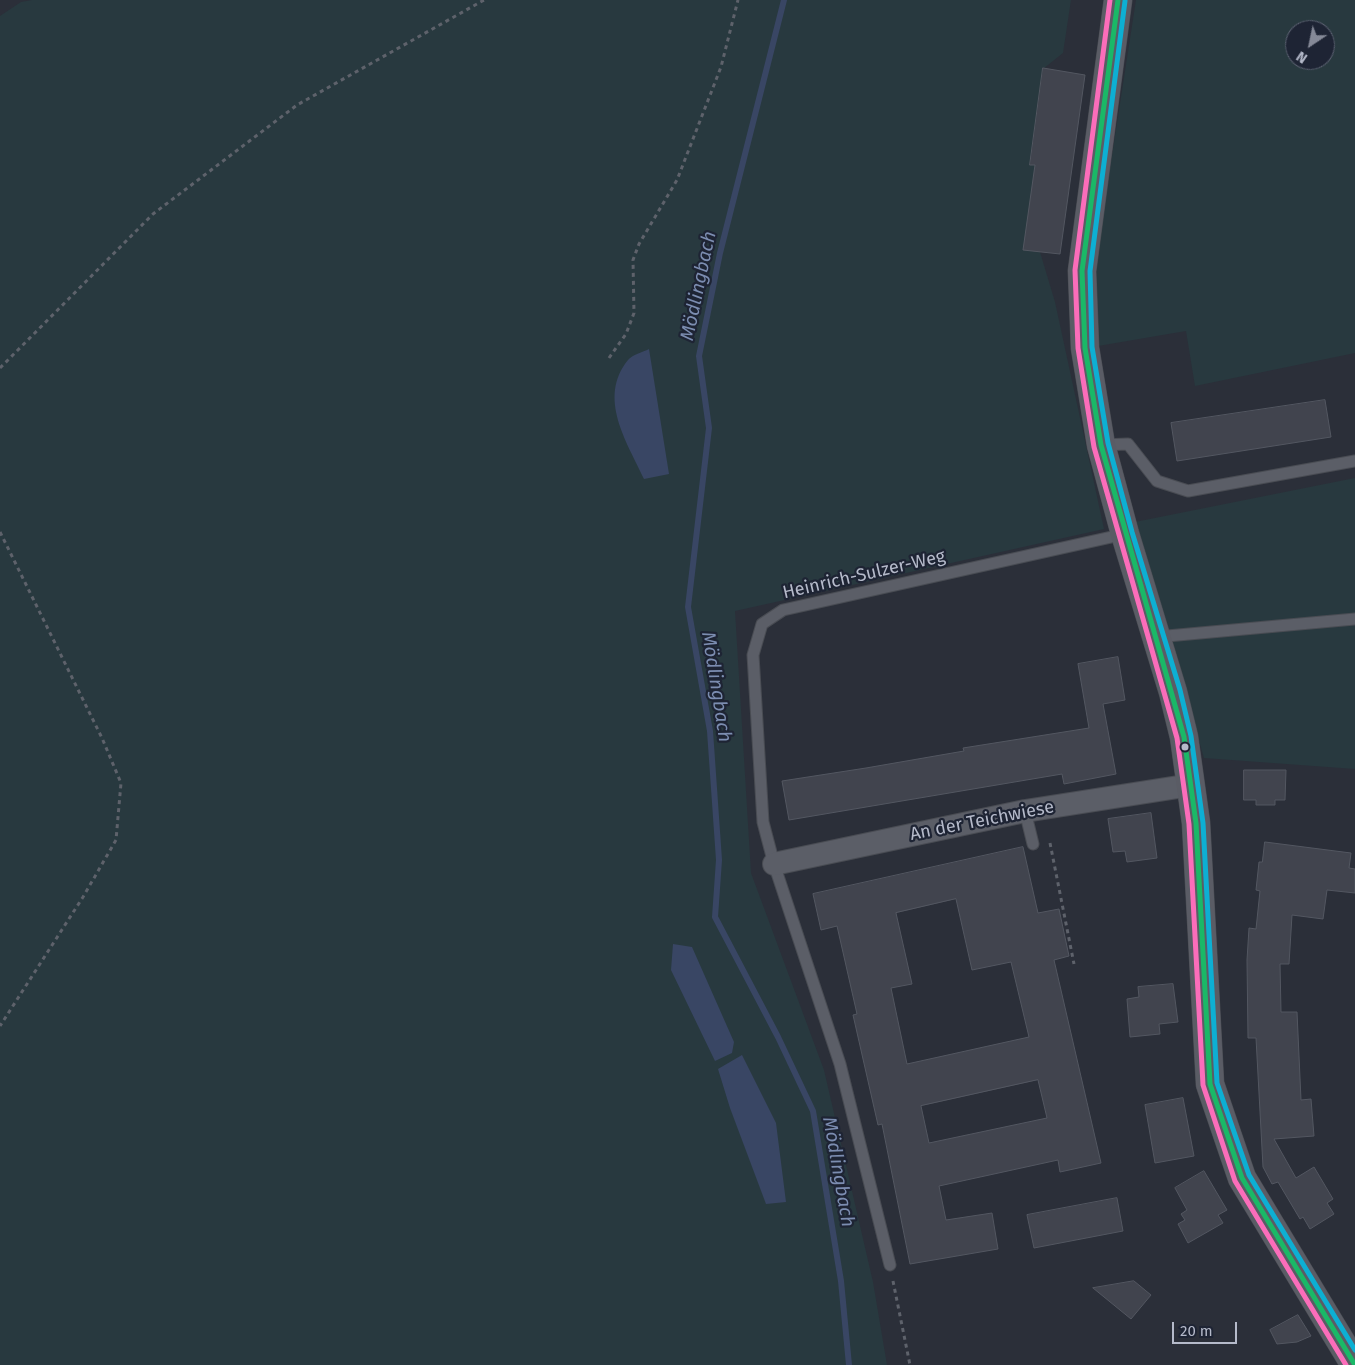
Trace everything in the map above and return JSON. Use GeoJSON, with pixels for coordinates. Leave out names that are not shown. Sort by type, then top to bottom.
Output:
{"type":"FeatureCollection","features":[{"type":"Feature","properties":{"kind":"street"},"geometry":{"type":"LineString","coordinates":[[1116,2],[1082,271],[1085,348],[1101,445],[1184,737],[1196,823],[1210,1084],[1242,1178],[1355,1365]]}},
{"type":"Feature","properties":{"kind":"street","name":"An der Teichwiese"},"geometry":{"type":"LineString","coordinates":[[774,864],[1034,810],[1191,785]]}},
{"type":"Feature","properties":{"kind":"lane"},"geometry":{"type":"LineString","coordinates":[[1101,445],[1128,444],[1157,482],[1188,491],[1355,461]]}},
{"type":"Feature","properties":{"kind":"lane","name":"Heinrich-Sulzer-Weg"},"geometry":{"type":"LineString","coordinates":[[890,1265],[840,1064],[774,864],[763,822],[753,655],[762,624],[784,610],[1125,534]]}},
{"type":"Feature","properties":{"kind":"lane"},"geometry":{"type":"LineString","coordinates":[[1156,637],[1355,619]]}},
{"type":"Feature","properties":{"kind":"lane"},"geometry":{"type":"LineString","coordinates":[[1034,810],[1034,844]]}},
{"type":"Feature","properties":{"kind":"path"},"geometry":{"type":"LineString","coordinates":[[0,368],[154,214],[297,105],[484,0]]}},
{"type":"Feature","properties":{"kind":"path"},"geometry":{"type":"LineString","coordinates":[[609,358],[626,334],[634,313],[633,260],[639,244],[677,180],[721,67],[738,0]]}},
{"type":"Feature","properties":{"kind":"path"},"geometry":{"type":"LineString","coordinates":[[0,532],[102,738],[121,784],[116,840],[83,897],[0,1026]]}},
{"type":"Feature","properties":{"kind":"path"},"geometry":{"type":"LineString","coordinates":[[1034,810],[1074,964]]}},
{"type":"Feature","properties":{"kind":"path"},"geometry":{"type":"LineString","coordinates":[[890,1265],[910,1365]]}},
{"type":"Feature","properties":{"kind":"shaded area"},"geometry":{"type":"Polygon","coordinates":[[[32,0],[1071,0],[1063,53],[1043,69],[1030,164],[1035,165],[1040,252],[1055,302],[1104,529],[735,611],[751,873],[824,1070],[873,1282],[887,1365],[0,1365],[0,16],[21,2],[32,0]]]}},
{"type":"Feature","properties":{"kind":"shaded area"},"geometry":{"type":"Polygon","coordinates":[[[1136,0],[1355,0],[1355,353],[1195,386],[1186,331],[1098,346],[1096,259],[1136,0]]]}},
{"type":"Feature","properties":{"kind":"shaded area"},"geometry":{"type":"Polygon","coordinates":[[[1355,478],[1355,769],[1204,758],[1135,522],[1355,478]]]}},
{"type":"Feature","properties":{"kind":"water"},"geometry":{"type":"Polygon","coordinates":[[[649,349],[669,474],[644,479],[618,420],[615,405],[615,389],[619,375],[628,360],[649,349]]]}},
{"type":"Feature","properties":{"kind":"water"},"geometry":{"type":"Polygon","coordinates":[[[673,944],[692,947],[734,1042],[732,1053],[715,1061],[671,970],[673,944]]]}},
{"type":"Feature","properties":{"kind":"water"},"geometry":{"type":"Polygon","coordinates":[[[742,1055],[776,1123],[786,1202],[766,1204],[730,1108],[718,1069],[742,1055]]]}},
{"type":"Feature","properties":{"kind":"building"},"geometry":{"type":"Polygon","coordinates":[[[1043,68],[1085,75],[1060,254],[1023,250],[1035,165],[1030,165],[1043,68]]]}},
{"type":"Feature","properties":{"kind":"building"},"geometry":{"type":"Polygon","coordinates":[[[1325,400],[1331,437],[1177,461],[1171,423],[1325,400]]]}},
{"type":"Feature","properties":{"kind":"building"},"geometry":{"type":"Polygon","coordinates":[[[1118,657],[1125,700],[1103,704],[1116,774],[1064,784],[1062,774],[789,820],[782,781],[964,751],[963,748],[1089,728],[1078,664],[1118,657]]]}},
{"type":"Feature","properties":{"kind":"building"},"geometry":{"type":"Polygon","coordinates":[[[1244,770],[1286,770],[1285,800],[1275,800],[1275,805],[1256,805],[1256,800],[1244,800],[1244,770]]]}},
{"type":"Feature","properties":{"kind":"building"},"geometry":{"type":"Polygon","coordinates":[[[1151,813],[1157,858],[1127,862],[1125,851],[1113,852],[1108,819],[1151,813]]]}},
{"type":"Feature","properties":{"kind":"building"},"geometry":{"type":"Polygon","coordinates":[[[1265,842],[1351,853],[1349,868],[1355,869],[1355,893],[1327,890],[1323,919],[1292,915],[1289,964],[1280,964],[1281,1012],[1297,1012],[1301,1100],[1311,1099],[1314,1136],[1274,1139],[1296,1178],[1314,1167],[1333,1199],[1327,1203],[1334,1214],[1310,1229],[1303,1217],[1300,1219],[1278,1182],[1272,1184],[1263,1167],[1256,1038],[1248,1038],[1247,960],[1249,928],[1256,929],[1260,891],[1256,890],[1259,862],[1262,862],[1265,842]]]}},
{"type":"Feature","properties":{"kind":"building"},"geometry":{"type":"Polygon","coordinates":[[[1023,847],[1038,913],[1059,909],[1069,956],[1054,960],[1101,1163],[1060,1172],[1058,1160],[939,1186],[946,1220],[992,1213],[998,1249],[910,1264],[882,1124],[878,1125],[853,1015],[857,1014],[837,926],[821,930],[813,894],[1023,847]],[[956,899],[896,913],[912,984],[891,988],[907,1064],[1029,1037],[1011,962],[972,970],[956,899]],[[1038,1080],[921,1106],[929,1143],[1047,1118],[1038,1080]]]}},
{"type":"Feature","properties":{"kind":"building"},"geometry":{"type":"Polygon","coordinates":[[[1173,984],[1178,1022],[1159,1024],[1160,1034],[1130,1037],[1127,999],[1139,997],[1138,987],[1173,984]]]}},
{"type":"Feature","properties":{"kind":"building"},"geometry":{"type":"Polygon","coordinates":[[[1183,1098],[1194,1156],[1155,1163],[1145,1105],[1183,1098]]]}},
{"type":"Feature","properties":{"kind":"building"},"geometry":{"type":"Polygon","coordinates":[[[1204,1171],[1227,1210],[1218,1215],[1223,1223],[1188,1243],[1178,1224],[1185,1220],[1181,1214],[1187,1210],[1175,1188],[1204,1171]]]}},
{"type":"Feature","properties":{"kind":"building"},"geometry":{"type":"Polygon","coordinates":[[[1117,1198],[1123,1231],[1034,1248],[1027,1215],[1117,1198]]]}},
{"type":"Feature","properties":{"kind":"building"},"geometry":{"type":"Polygon","coordinates":[[[1134,1281],[1151,1295],[1131,1319],[1093,1288],[1134,1281]]]}},
{"type":"Feature","properties":{"kind":"building"},"geometry":{"type":"Polygon","coordinates":[[[1298,1315],[1311,1336],[1297,1342],[1277,1344],[1270,1330],[1298,1315]]]}},
{"type":"Feature","properties":{"kind":"waterway","name":"Mödlingbach"},"geometry":{"type":"LineString","coordinates":[[784,0],[720,253],[699,356],[709,428],[688,607],[710,731],[719,860],[715,917],[778,1037],[813,1111],[841,1281],[849,1365]]}},
{"type":"Feature","properties":{"kind":"transit line"},"geometry":{"type":"LineString","coordinates":[[1110,0],[1075,270],[1078,348],[1094,447],[1177,738],[1189,824],[1203,1085],[1235,1181],[1346,1365]]}},
{"type":"Feature","properties":{"kind":"transit line"},"geometry":{"type":"LineString","coordinates":[[1118,0],[1082,271],[1085,348],[1101,445],[1184,737],[1196,823],[1210,1084],[1242,1178],[1355,1365]]}},
{"type":"Feature","properties":{"kind":"transit line"},"geometry":{"type":"LineString","coordinates":[[1125,1],[1090,271],[1092,347],[1108,443],[1132,532],[1180,690],[1191,736],[1203,823],[1217,1083],[1249,1175],[1355,1350]]}}]}
